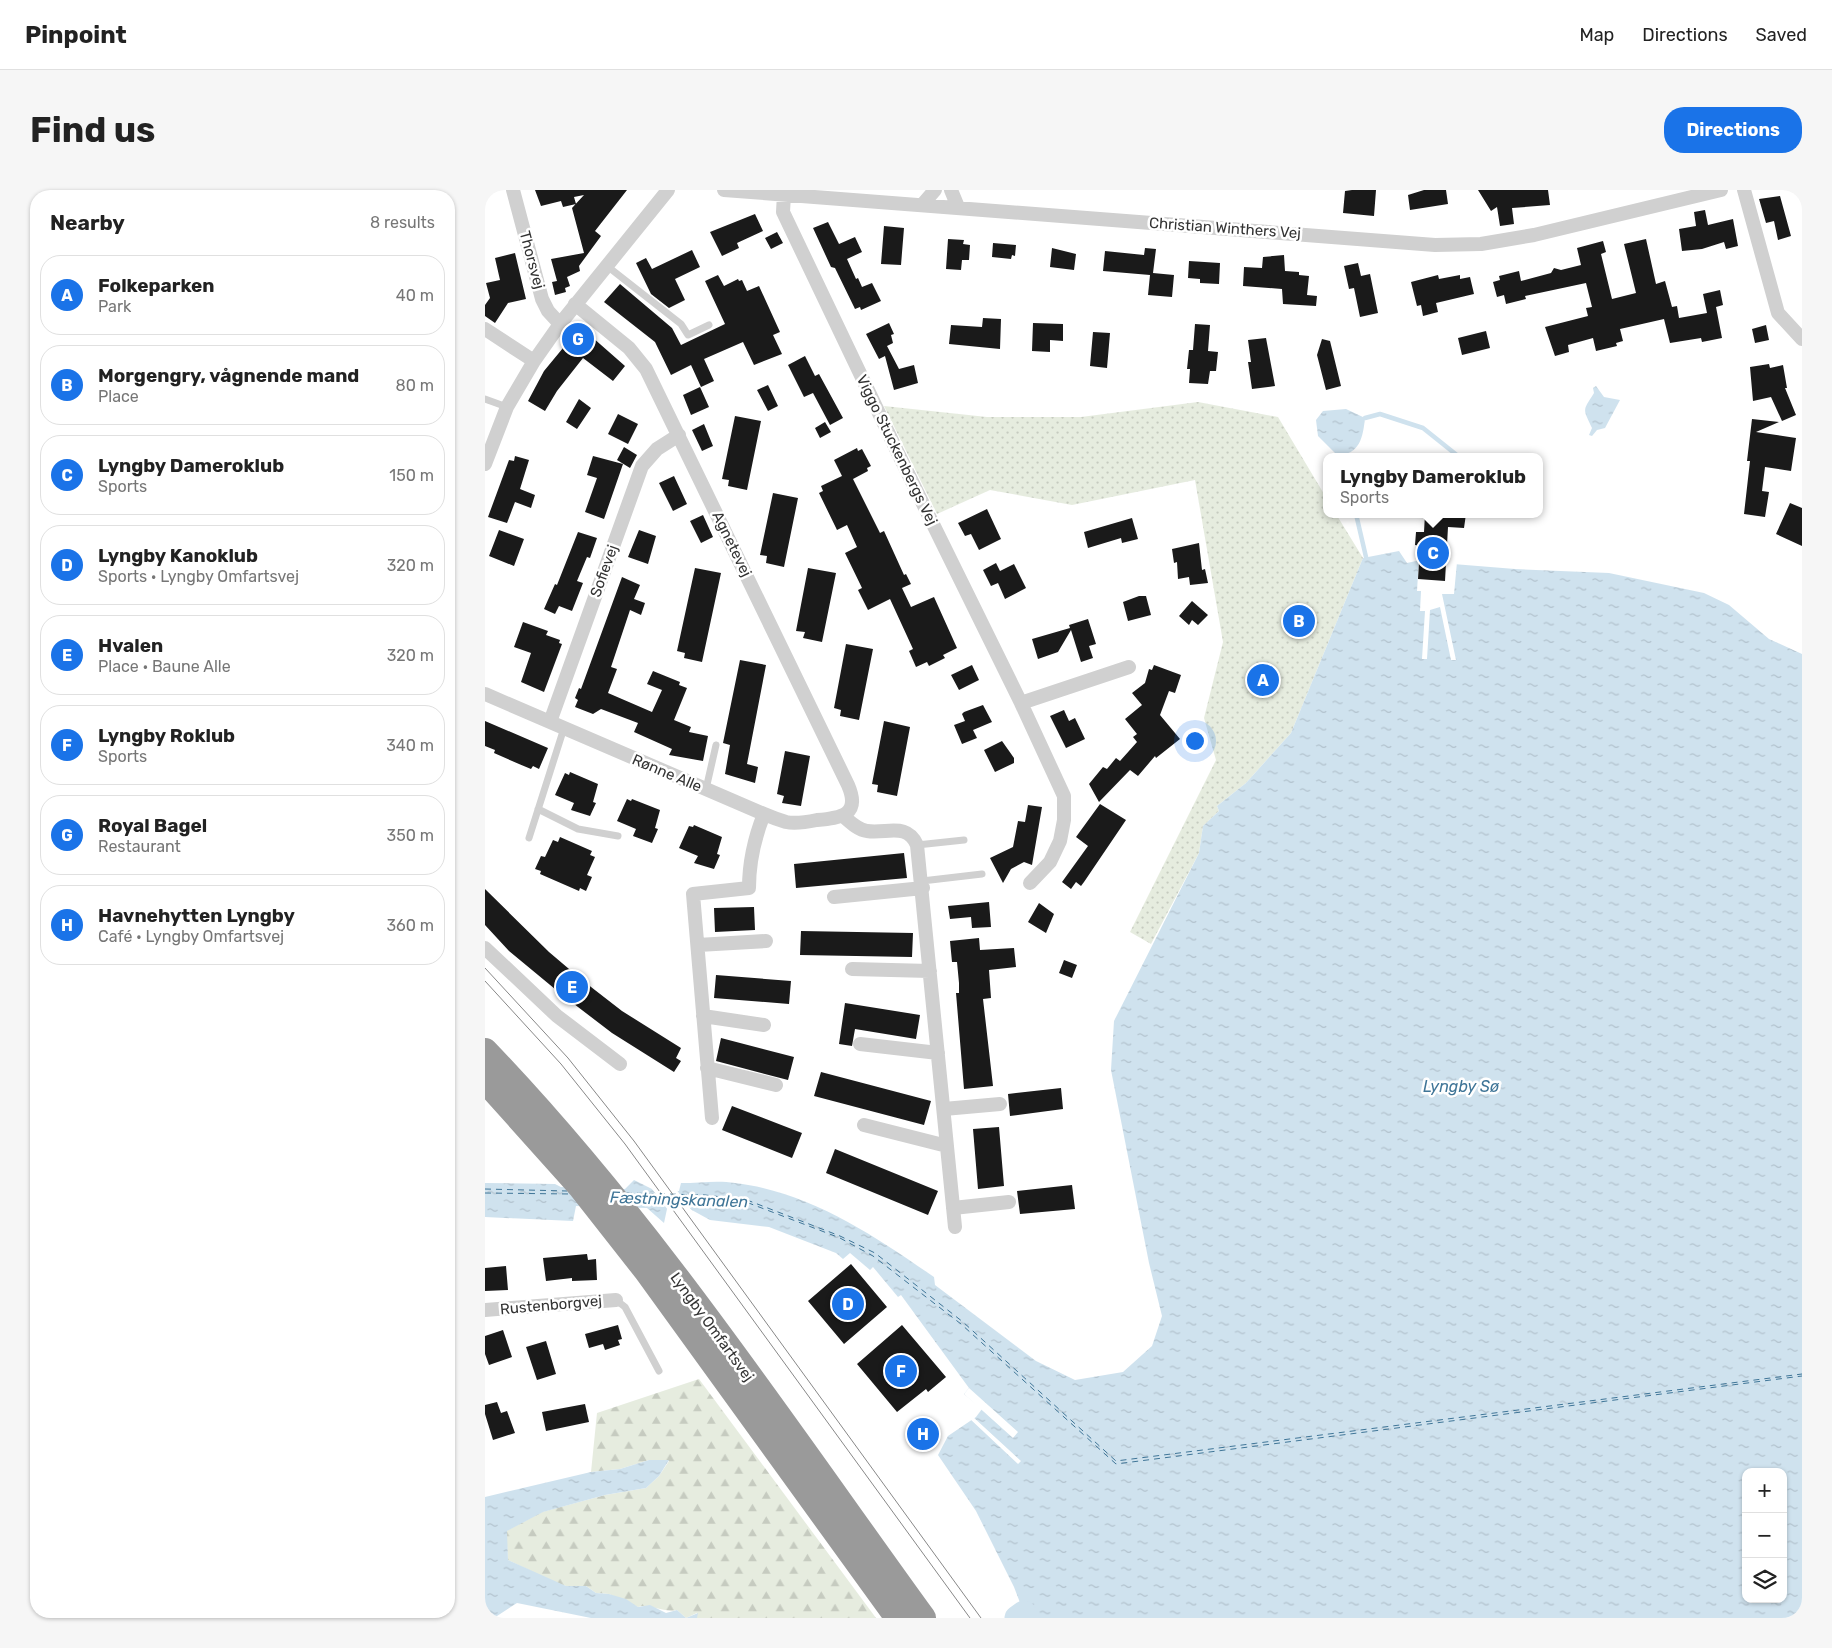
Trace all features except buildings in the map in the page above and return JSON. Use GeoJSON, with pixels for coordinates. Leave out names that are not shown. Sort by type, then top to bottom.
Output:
{"type":"FeatureCollection","features":[{"type":"Feature","properties":{"kind":"highway","name":"Lyngby Omfartsvej"},"geometry":{"type":"LineString","coordinates":[[485,1051],[535,1102],[602,1198],[652,1278],[898,1618]]}},
{"type":"Feature","properties":{"kind":"highway","name":"Lyngby Omfartsvej"},"geometry":{"type":"LineString","coordinates":[[485,1080],[580,1186],[624,1209],[923,1618]]}},
{"type":"Feature","properties":{"kind":"street","name":"Thorsvej"},"geometry":{"type":"LineString","coordinates":[[513,190],[542,299],[548,312],[560,324]]}},
{"type":"Feature","properties":{"kind":"street"},"geometry":{"type":"LineString","coordinates":[[485,464],[507,407],[534,361],[575,304],[669,190]]}},
{"type":"Feature","properties":{"kind":"street","name":"Christian Winthers Vej"},"geometry":{"type":"LineString","coordinates":[[724,190],[1435,245],[1481,244],[1534,235],[1721,190]]}},
{"type":"Feature","properties":{"kind":"street"},"geometry":{"type":"LineString","coordinates":[[923,204],[935,190]]}},
{"type":"Feature","properties":{"kind":"street"},"geometry":{"type":"LineString","coordinates":[[951,190],[958,207]]}},
{"type":"Feature","properties":{"kind":"street"},"geometry":{"type":"LineString","coordinates":[[1744,190],[1777,314],[1802,339]]}},
{"type":"Feature","properties":{"kind":"street","name":"Viggo Stuckenbergs Vej"},"geometry":{"type":"LineString","coordinates":[[784,194],[783,212],[893,444],[1021,703],[1064,796],[1064,820],[1060,841],[1050,862],[1030,883]]}},
{"type":"Feature","properties":{"kind":"street","name":"Agnetevej"},"geometry":{"type":"LineString","coordinates":[[575,304],[629,348],[646,369],[853,794],[847,812]]}},
{"type":"Feature","properties":{"kind":"street"},"geometry":{"type":"LineString","coordinates":[[485,329],[534,361]]}},
{"type":"Feature","properties":{"kind":"street","name":"Sofievej"},"geometry":{"type":"LineString","coordinates":[[549,722],[643,466],[657,449],[679,435]]}},
{"type":"Feature","properties":{"kind":"street"},"geometry":{"type":"LineString","coordinates":[[1021,703],[1129,667]]}},
{"type":"Feature","properties":{"kind":"street","name":"Rønne Alle"},"geometry":{"type":"LineString","coordinates":[[485,694],[764,814],[787,822],[799,823],[847,812]]}},
{"type":"Feature","properties":{"kind":"street"},"geometry":{"type":"LineString","coordinates":[[847,812],[857,828],[866,831],[903,830],[914,838],[917,845],[955,1227]]}},
{"type":"Feature","properties":{"kind":"street"},"geometry":{"type":"LineString","coordinates":[[712,1118],[693,894],[749,888],[749,869],[755,839],[764,814]]}},
{"type":"Feature","properties":{"kind":"street"},"geometry":{"type":"LineString","coordinates":[[834,897],[922,885]]}},
{"type":"Feature","properties":{"kind":"street"},"geometry":{"type":"LineString","coordinates":[[697,945],[766,942]]}},
{"type":"Feature","properties":{"kind":"street"},"geometry":{"type":"LineString","coordinates":[[485,948],[557,1016],[620,1064]]}},
{"type":"Feature","properties":{"kind":"street"},"geometry":{"type":"LineString","coordinates":[[852,969],[931,971]]}},
{"type":"Feature","properties":{"kind":"street"},"geometry":{"type":"LineString","coordinates":[[703,1016],[765,1024]]}},
{"type":"Feature","properties":{"kind":"street"},"geometry":{"type":"LineString","coordinates":[[860,1044],[938,1053]]}},
{"type":"Feature","properties":{"kind":"street"},"geometry":{"type":"LineString","coordinates":[[707,1068],[776,1085]]}},
{"type":"Feature","properties":{"kind":"street"},"geometry":{"type":"LineString","coordinates":[[944,1109],[1000,1104]]}},
{"type":"Feature","properties":{"kind":"street"},"geometry":{"type":"LineString","coordinates":[[864,1125],[947,1146]]}},
{"type":"Feature","properties":{"kind":"street"},"geometry":{"type":"LineString","coordinates":[[953,1208],[1009,1202]]}},
{"type":"Feature","properties":{"kind":"street","name":"Rustenborgvej"},"geometry":{"type":"LineString","coordinates":[[485,1310],[616,1300]]}},
{"type":"Feature","properties":{"kind":"lane"},"geometry":{"type":"LineString","coordinates":[[607,266],[681,324],[688,335],[709,325]]}},
{"type":"Feature","properties":{"kind":"lane"},"geometry":{"type":"LineString","coordinates":[[485,399],[507,407]]}},
{"type":"Feature","properties":{"kind":"lane"},"geometry":{"type":"LineString","coordinates":[[529,838],[564,728]]}},
{"type":"Feature","properties":{"kind":"lane"},"geometry":{"type":"LineString","coordinates":[[706,789],[716,745]]}},
{"type":"Feature","properties":{"kind":"lane"},"geometry":{"type":"LineString","coordinates":[[538,809],[578,829],[618,836]]}},
{"type":"Feature","properties":{"kind":"lane"},"geometry":{"type":"LineString","coordinates":[[917,845],[964,840]]}},
{"type":"Feature","properties":{"kind":"lane"},"geometry":{"type":"LineString","coordinates":[[922,885],[982,874]]}},
{"type":"Feature","properties":{"kind":"lane"},"geometry":{"type":"LineString","coordinates":[[616,1300],[625,1307],[659,1370]]}},
{"type":"Feature","properties":{"kind":"green space"},"geometry":{"type":"Polygon","coordinates":[[[1198,402],[1278,417],[1323,492],[1323,518],[1338,518],[1363,558],[1291,733],[1246,783],[1217,806],[1219,811],[1203,826],[1199,853],[1151,944],[1130,932],[1216,760],[1204,718],[1223,642],[1195,480],[1072,505],[990,490],[937,514],[884,406],[987,417],[1081,417],[1198,402]]]}},
{"type":"Feature","properties":{"kind":"green space"},"geometry":{"type":"Polygon","coordinates":[[[699,1379],[876,1618],[697,1618],[697,1613],[686,1618],[677,1610],[671,1611],[647,1606],[638,1607],[609,1594],[596,1593],[586,1586],[566,1586],[508,1560],[506,1531],[542,1512],[605,1495],[646,1488],[659,1476],[669,1461],[649,1460],[620,1469],[591,1472],[597,1413],[699,1379]]]}},
{"type":"Feature","properties":{"kind":"water"},"geometry":{"type":"Polygon","coordinates":[[[1596,386],[1604,397],[1620,400],[1605,428],[1597,430],[1592,436],[1589,435],[1592,428],[1585,410],[1594,393],[1593,388],[1596,386]]]}},
{"type":"Feature","properties":{"kind":"water"},"geometry":{"type":"Polygon","coordinates":[[[1346,409],[1365,418],[1359,444],[1351,452],[1335,453],[1318,436],[1316,420],[1323,411],[1346,409]]]}},
{"type":"Feature","properties":{"kind":"water","name":"Lyngby Sø"},"geometry":{"type":"Polygon","coordinates":[[[1399,551],[1407,563],[1416,561],[1515,569],[1609,573],[1704,593],[1729,605],[1769,639],[1802,654],[1802,1618],[1029,1618],[1024,1613],[1014,1587],[976,1511],[938,1455],[948,1436],[976,1417],[982,1409],[964,1394],[969,1388],[901,1295],[898,1297],[873,1267],[870,1270],[850,1253],[843,1259],[836,1253],[769,1227],[710,1220],[690,1209],[667,1209],[664,1223],[647,1208],[576,1206],[573,1221],[485,1217],[485,1183],[555,1184],[561,1187],[625,1189],[634,1180],[654,1190],[679,1191],[681,1183],[715,1182],[729,1182],[763,1188],[815,1206],[864,1231],[888,1246],[934,1277],[935,1285],[1036,1361],[1075,1380],[1123,1372],[1152,1346],[1162,1316],[1149,1263],[1111,1070],[1114,1021],[1199,853],[1203,826],[1219,811],[1217,806],[1246,783],[1291,733],[1363,558],[1399,551]]]}},
{"type":"Feature","properties":{"kind":"water"},"geometry":{"type":"Polygon","coordinates":[[[649,1460],[669,1460],[659,1476],[646,1488],[605,1495],[543,1512],[507,1531],[508,1560],[566,1586],[586,1586],[596,1593],[609,1594],[626,1599],[638,1607],[650,1605],[666,1613],[677,1610],[686,1618],[591,1618],[517,1603],[494,1618],[485,1618],[485,1497],[591,1472],[620,1469],[649,1460]]]}},
{"type":"Feature","properties":{"kind":"water"},"geometry":{"type":"Polygon","coordinates":[[[698,1613],[697,1618],[686,1618],[698,1613]]]}},
{"type":"Feature","properties":{"kind":"pier"},"geometry":{"type":"Polygon","coordinates":[[[1419,558],[1457,562],[1454,594],[1442,594],[1456,660],[1451,660],[1440,607],[1430,610],[1427,659],[1422,659],[1425,611],[1420,611],[1421,591],[1417,591],[1419,558]]]}},
{"type":"Feature","properties":{"kind":"pier"},"geometry":{"type":"Polygon","coordinates":[[[652,1189],[676,1189],[692,1211],[668,1210],[652,1189]]]}},
{"type":"Feature","properties":{"kind":"pier"},"geometry":{"type":"Polygon","coordinates":[[[969,1388],[1018,1432],[1013,1438],[964,1394],[969,1388]]]}},
{"type":"Feature","properties":{"kind":"pier"},"geometry":{"type":"Polygon","coordinates":[[[972,1416],[1021,1461],[1018,1464],[969,1418],[972,1416]]]}},
{"type":"Feature","properties":{"kind":"waterway"},"geometry":{"type":"LineString","coordinates":[[1365,418],[1380,414],[1423,428],[1454,453]]}},
{"type":"Feature","properties":{"kind":"waterway"},"geometry":{"type":"LineString","coordinates":[[1357,518],[1366,557]]}},
{"type":"Feature","properties":{"kind":"waterway"},"geometry":{"type":"LineString","coordinates":[[1017,1618],[1024,1613]]}},
{"type":"Feature","properties":{"kind":"ferry route"},"geometry":{"type":"LineString","coordinates":[[485,1189],[567,1191]]}},
{"type":"Feature","properties":{"kind":"ferry route"},"geometry":{"type":"LineString","coordinates":[[485,1193],[571,1194]]}},
{"type":"Feature","properties":{"kind":"ferry route"},"geometry":{"type":"LineString","coordinates":[[626,1193],[705,1195],[747,1200],[840,1236],[875,1253],[963,1322],[1116,1461],[1802,1374]]}},
{"type":"Feature","properties":{"kind":"ferry route"},"geometry":{"type":"LineString","coordinates":[[627,1195],[705,1197],[746,1202],[840,1238],[873,1256],[961,1324],[1116,1464],[1802,1376]]}},
{"type":"Feature","properties":{"kind":"tram line"},"geometry":{"type":"LineString","coordinates":[[485,968],[568,1058],[634,1141],[981,1618]]}},
{"type":"Feature","properties":{"kind":"tram line"},"geometry":{"type":"LineString","coordinates":[[485,981],[561,1064],[625,1144],[970,1618]]}},
{"type":"Feature","properties":{"kind":"place","name":"Royal Bagel"},"geometry":{"type":"Point","coordinates":[578,339]}},
{"type":"Feature","properties":{"kind":"place","name":"Lyngby Dameroklub"},"geometry":{"type":"Point","coordinates":[1433,553]}},
{"type":"Feature","properties":{"kind":"place","name":"Morgengry, vågnende mand"},"geometry":{"type":"Point","coordinates":[1299,621]}},
{"type":"Feature","properties":{"kind":"place","name":"Folkeparken"},"geometry":{"type":"Point","coordinates":[1263,680]}},
{"type":"Feature","properties":{"kind":"place","name":"Hvalen"},"geometry":{"type":"Point","coordinates":[572,987]}},
{"type":"Feature","properties":{"kind":"place","name":"Lyngby Kanoklub"},"geometry":{"type":"Point","coordinates":[848,1304]}},
{"type":"Feature","properties":{"kind":"place","name":"Lyngby Roklub"},"geometry":{"type":"Point","coordinates":[901,1371]}},
{"type":"Feature","properties":{"kind":"place","name":"Havnehytten Lyngby"},"geometry":{"type":"Point","coordinates":[923,1434]}},
{"type":"Feature","properties":{"kind":"water label","name":"Fæstningskanalen"},"geometry":{"type":"Point","coordinates":[679,1199]}}]}
